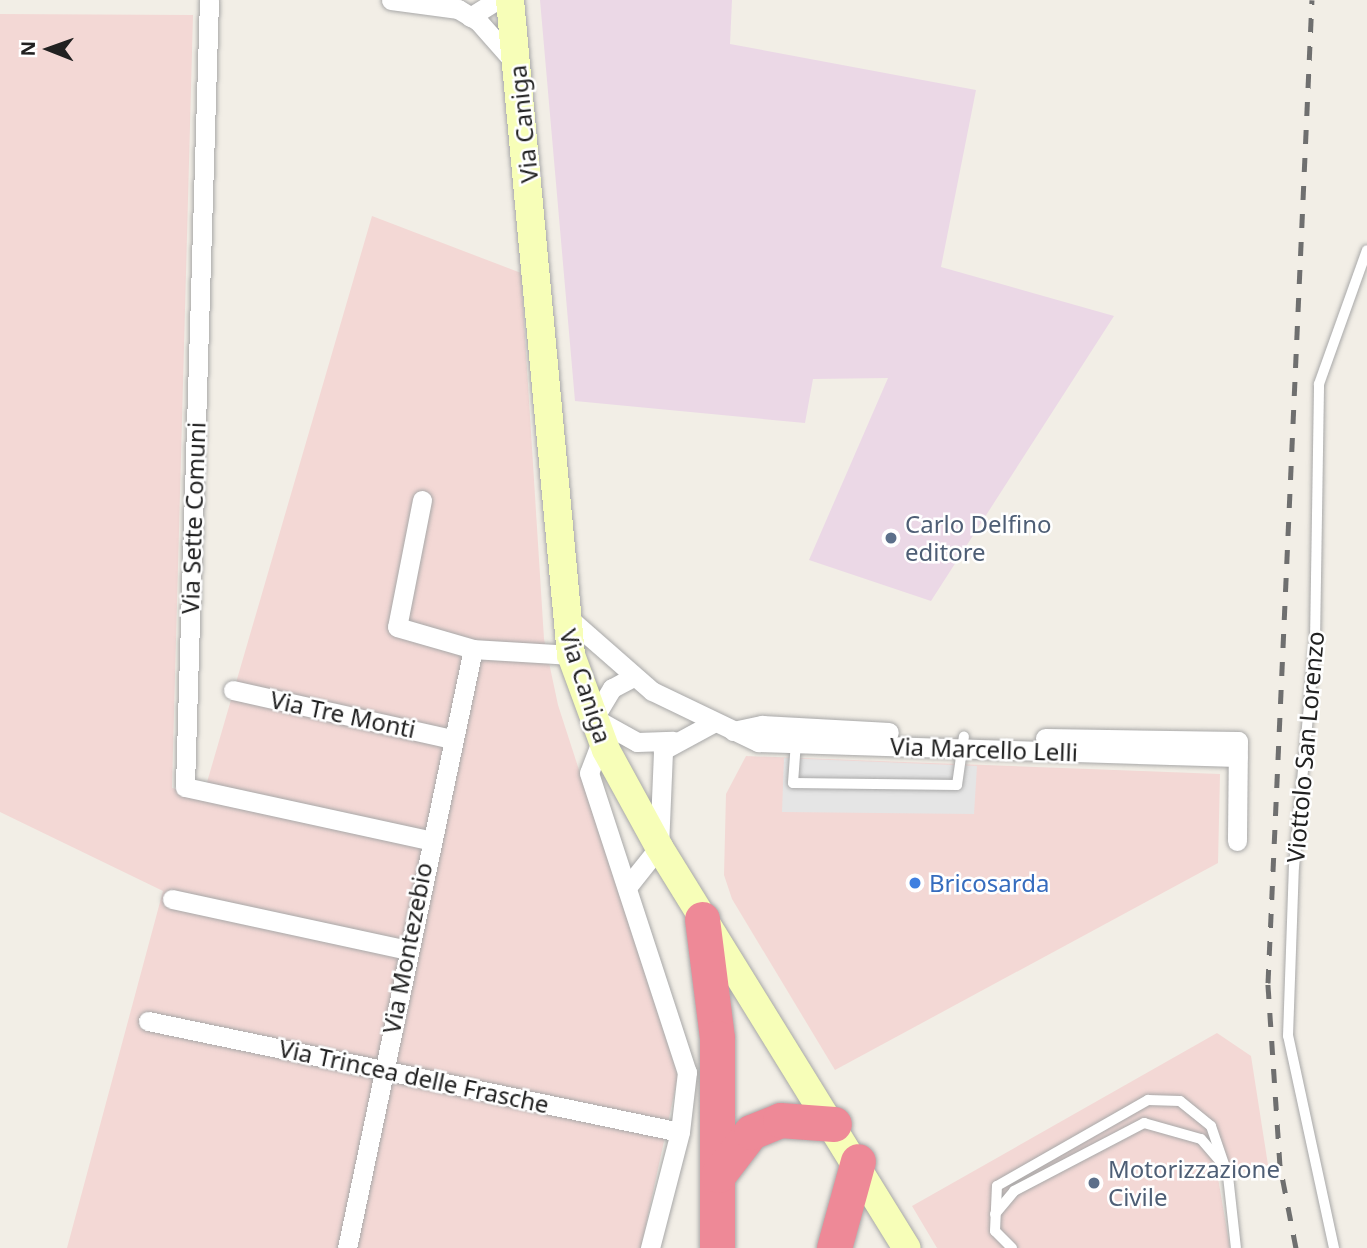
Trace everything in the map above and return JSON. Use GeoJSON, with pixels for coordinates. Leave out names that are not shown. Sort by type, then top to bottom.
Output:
{"type":"FeatureCollection","features":[{"type":"Feature","properties":{"kind":"highway"},"geometry":{"type":"LineString","coordinates":[[702,919],[713,969],[718,1248]]}},
{"type":"Feature","properties":{"kind":"highway"},"geometry":{"type":"LineString","coordinates":[[718,1175],[751,1132],[780,1120],[834,1124]]}},
{"type":"Feature","properties":{"kind":"highway"},"geometry":{"type":"LineString","coordinates":[[834,1248],[858,1161]]}},
{"type":"Feature","properties":{"kind":"street","name":"Via Sette Comuni"},"geometry":{"type":"LineString","coordinates":[[209,0],[185,787],[429,840]]}},
{"type":"Feature","properties":{"kind":"street"},"geometry":{"type":"LineString","coordinates":[[391,0],[470,16],[516,64]]}},
{"type":"Feature","properties":{"kind":"street"},"geometry":{"type":"LineString","coordinates":[[470,16],[497,0]]}},
{"type":"Feature","properties":{"kind":"street","name":"Via Caniga"},"geometry":{"type":"LineString","coordinates":[[510,0],[564,613],[571,655],[598,729],[659,847],[702,919],[858,1161],[907,1248]]}},
{"type":"Feature","properties":{"kind":"street"},"geometry":{"type":"LineString","coordinates":[[422,500],[397,627],[473,649],[571,655]]}},
{"type":"Feature","properties":{"kind":"street","name":"Via Marcello Lelli"},"geometry":{"type":"LineString","coordinates":[[564,613],[633,677],[713,723],[733,731],[963,742],[1238,749],[1237,841]]}},
{"type":"Feature","properties":{"kind":"street","name":"Via Montezebio"},"geometry":{"type":"LineString","coordinates":[[347,1248],[429,840],[473,649]]}},
{"type":"Feature","properties":{"kind":"street"},"geometry":{"type":"LineString","coordinates":[[633,677],[612,688],[598,729],[589,773],[687,1072],[680,1132],[650,1248]]}},
{"type":"Feature","properties":{"kind":"street","name":"Via Tre Monti"},"geometry":{"type":"LineString","coordinates":[[233,690],[453,738]]}},
{"type":"Feature","properties":{"kind":"street"},"geometry":{"type":"LineString","coordinates":[[628,886],[659,847],[663,750],[673,741],[713,723]]}},
{"type":"Feature","properties":{"kind":"street"},"geometry":{"type":"LineString","coordinates":[[598,729],[637,742],[673,741]]}},
{"type":"Feature","properties":{"kind":"street"},"geometry":{"type":"LineString","coordinates":[[172,899],[407,950]]}},
{"type":"Feature","properties":{"kind":"street","name":"Via Trincea delle Frasche"},"geometry":{"type":"LineString","coordinates":[[148,1021],[680,1132]]}},
{"type":"Feature","properties":{"kind":"lane","name":"Viottolo San Lorenzo"},"geometry":{"type":"LineString","coordinates":[[1334,1248],[1289,1036],[1293,880],[1315,642],[1319,384],[1367,250]]}},
{"type":"Feature","properties":{"kind":"lane"},"geometry":{"type":"LineString","coordinates":[[797,735],[793,783],[957,785],[963,742]]}},
{"type":"Feature","properties":{"kind":"lane"},"geometry":{"type":"LineString","coordinates":[[1012,1248],[995,1231],[998,1186],[1009,1177],[1148,1100],[1180,1101],[1211,1126],[1228,1176],[1236,1248]]}},
{"type":"Feature","properties":{"kind":"lane"},"geometry":{"type":"LineString","coordinates":[[994,1217],[1014,1191],[1144,1123],[1201,1139],[1228,1176]]}},
{"type":"Feature","properties":{"kind":"shaded area"},"geometry":{"type":"Polygon","coordinates":[[[540,0],[732,0],[730,44],[976,90],[941,267],[1114,316],[931,601],[809,560],[888,378],[813,379],[805,423],[575,401],[540,0]]]}},
{"type":"Feature","properties":{"kind":"shaded area"},"geometry":{"type":"Polygon","coordinates":[[[0,14],[193,15],[172,788],[203,796],[372,216],[521,273],[544,639],[558,705],[678,1076],[641,1248],[67,1248],[163,891],[0,812],[0,14]]]}},
{"type":"Feature","properties":{"kind":"shaded area"},"geometry":{"type":"Polygon","coordinates":[[[746,756],[1220,774],[1218,863],[835,1070],[732,899],[724,875],[726,794],[746,756]]]}},
{"type":"Feature","properties":{"kind":"shaded area"},"geometry":{"type":"Polygon","coordinates":[[[784,758],[977,766],[974,814],[782,812],[784,758]]]}},
{"type":"Feature","properties":{"kind":"shaded area"},"geometry":{"type":"Polygon","coordinates":[[[1217,1033],[1251,1056],[1268,1165],[1218,1178],[1230,1248],[937,1248],[912,1206],[1217,1033]]]}},
{"type":"Feature","properties":{"kind":"railway"},"geometry":{"type":"LineString","coordinates":[[1296,1248],[1280,1166],[1268,983],[1312,0]]}},
{"type":"Feature","properties":{"kind":"place","name":"Carlo Delfino editore"},"geometry":{"type":"Point","coordinates":[891,538]}},
{"type":"Feature","properties":{"kind":"place","name":"Bricosarda"},"geometry":{"type":"Point","coordinates":[915,883]}},
{"type":"Feature","properties":{"kind":"place","name":"Motorizzazione Civile"},"geometry":{"type":"Point","coordinates":[1094,1183]}}]}
